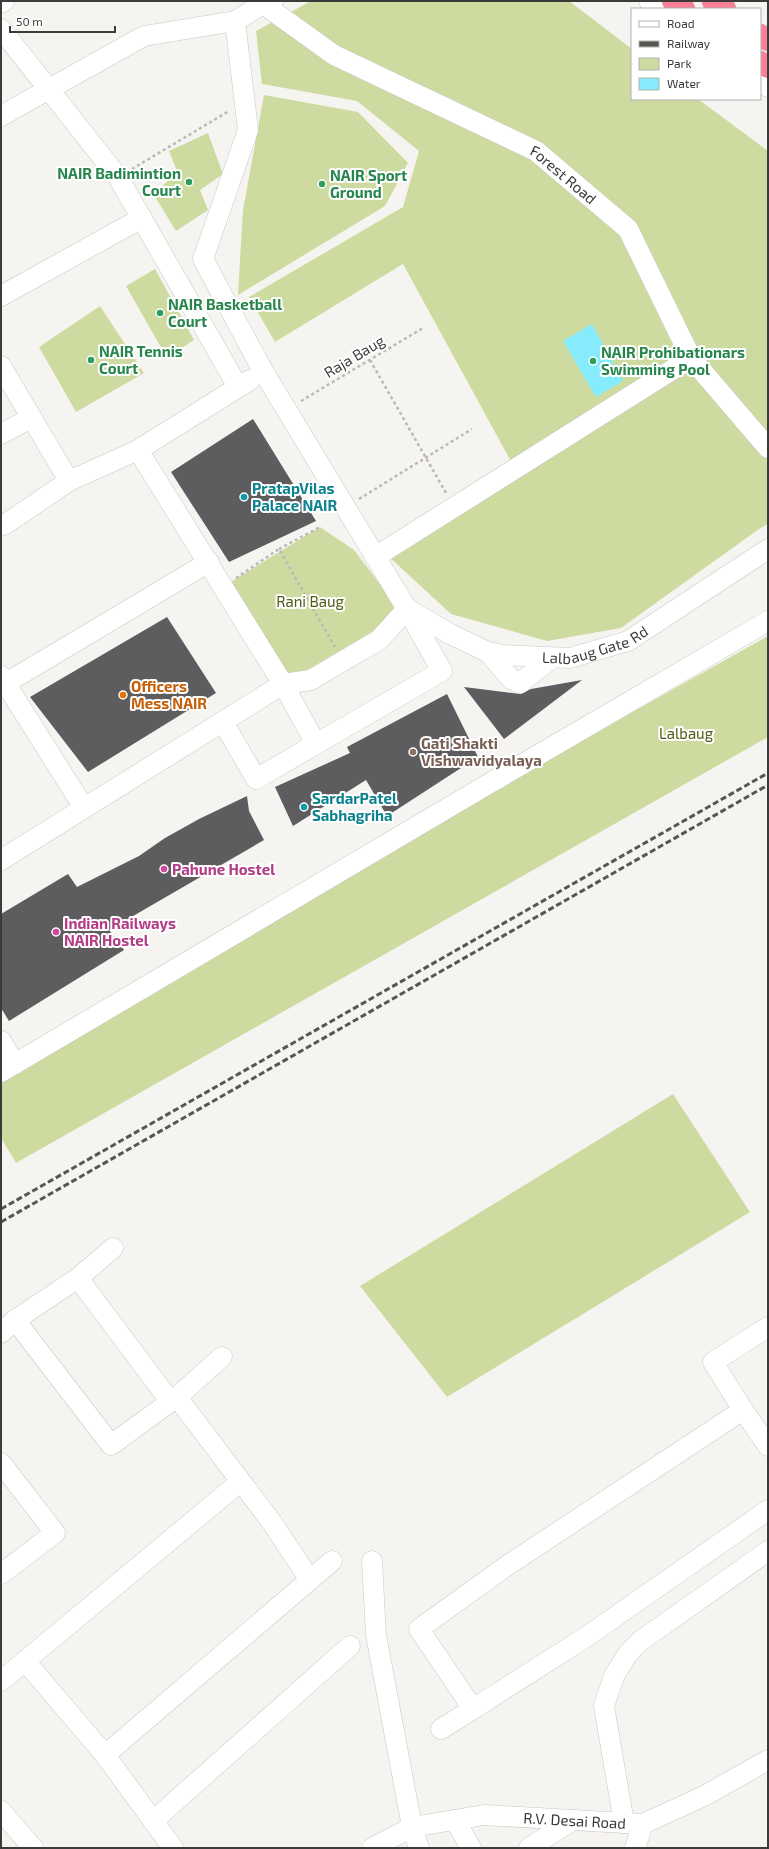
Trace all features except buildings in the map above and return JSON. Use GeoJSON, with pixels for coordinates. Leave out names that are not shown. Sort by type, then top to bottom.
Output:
{"type":"FeatureCollection","features":[{"type":"Feature","properties":{"kind":"highway"},"geometry":{"type":"LineString","coordinates":[[673,1],[683,8]]}},
{"type":"Feature","properties":{"kind":"highway"},"geometry":{"type":"LineString","coordinates":[[713,1],[723,8]]}},
{"type":"Feature","properties":{"kind":"street"},"geometry":{"type":"LineString","coordinates":[[649,1],[659,8]]}},
{"type":"Feature","properties":{"kind":"street"},"geometry":{"type":"LineString","coordinates":[[723,1],[733,8]]}},
{"type":"Feature","properties":{"kind":"street"},"geometry":{"type":"LineString","coordinates":[[1,116],[144,36],[235,20],[268,2]]}},
{"type":"Feature","properties":{"kind":"street","name":"Forest Road"},"geometry":{"type":"LineString","coordinates":[[268,2],[334,55],[536,151],[628,229],[691,358],[768,448]]}},
{"type":"Feature","properties":{"kind":"street"},"geometry":{"type":"LineString","coordinates":[[223,722],[256,779],[442,671],[407,609],[263,371],[203,259],[248,130],[235,20]]}},
{"type":"Feature","properties":{"kind":"street"},"geometry":{"type":"LineString","coordinates":[[1,29],[118,178],[238,387]]}},
{"type":"Feature","properties":{"kind":"street"},"geometry":{"type":"LineString","coordinates":[[1,296],[142,218]]}},
{"type":"Feature","properties":{"kind":"street"},"geometry":{"type":"LineString","coordinates":[[375,556],[691,358]]}},
{"type":"Feature","properties":{"kind":"street"},"geometry":{"type":"LineString","coordinates":[[1,366],[68,481]]}},
{"type":"Feature","properties":{"kind":"street"},"geometry":{"type":"LineString","coordinates":[[1,525],[4,525],[68,481],[138,450],[263,371]]}},
{"type":"Feature","properties":{"kind":"street"},"geometry":{"type":"LineString","coordinates":[[1,434],[31,418]]}},
{"type":"Feature","properties":{"kind":"street"},"geometry":{"type":"LineString","coordinates":[[138,450],[209,562],[283,684],[316,744]]}},
{"type":"Feature","properties":{"kind":"street","name":"Lalbaug Gate Rd"},"geometry":{"type":"LineString","coordinates":[[407,609],[450,634],[488,652],[552,658],[570,658],[628,641],[768,549]]}},
{"type":"Feature","properties":{"kind":"street"},"geometry":{"type":"LineString","coordinates":[[84,808],[2,682],[209,562]]}},
{"type":"Feature","properties":{"kind":"street"},"geometry":{"type":"LineString","coordinates":[[2,857],[84,808],[283,684],[311,680],[379,640],[407,609]]}},
{"type":"Feature","properties":{"kind":"street"},"geometry":{"type":"LineString","coordinates":[[1,1041],[8,1068],[490,783],[512,776],[765,626]]}},
{"type":"Feature","properties":{"kind":"street"},"geometry":{"type":"LineString","coordinates":[[488,652],[511,678],[520,683],[552,658]]}},
{"type":"Feature","properties":{"kind":"street"},"geometry":{"type":"LineString","coordinates":[[113,1248],[78,1278],[8,1327],[111,1445],[174,1399],[222,1357]]}},
{"type":"Feature","properties":{"kind":"street"},"geometry":{"type":"LineString","coordinates":[[78,1278],[273,1524],[310,1580]]}},
{"type":"Feature","properties":{"kind":"street"},"geometry":{"type":"LineString","coordinates":[[768,1327],[713,1362],[768,1446]]}},
{"type":"Feature","properties":{"kind":"street"},"geometry":{"type":"LineString","coordinates":[[473,1708],[419,1629],[504,1567],[743,1410]]}},
{"type":"Feature","properties":{"kind":"street"},"geometry":{"type":"LineString","coordinates":[[1,1463],[55,1533],[1,1574]]}},
{"type":"Feature","properties":{"kind":"street"},"geometry":{"type":"LineString","coordinates":[[1,1681],[240,1482]]}},
{"type":"Feature","properties":{"kind":"street"},"geometry":{"type":"LineString","coordinates":[[441,1729],[586,1637],[768,1510]]}},
{"type":"Feature","properties":{"kind":"street"},"geometry":{"type":"LineString","coordinates":[[635,1848],[633,1824],[604,1706],[614,1676],[627,1655],[639,1642],[768,1551]]}},
{"type":"Feature","properties":{"kind":"street"},"geometry":{"type":"LineString","coordinates":[[105,1755],[332,1561]]}},
{"type":"Feature","properties":{"kind":"street"},"geometry":{"type":"LineString","coordinates":[[372,1561],[376,1635],[412,1827],[419,1848]]}},
{"type":"Feature","properties":{"kind":"street"},"geometry":{"type":"LineString","coordinates":[[153,1821],[350,1646]]}},
{"type":"Feature","properties":{"kind":"street"},"geometry":{"type":"LineString","coordinates":[[25,1660],[105,1755],[173,1848]]}},
{"type":"Feature","properties":{"kind":"street","name":"R.V. Desai Road"},"geometry":{"type":"LineString","coordinates":[[372,1848],[412,1827],[484,1815],[633,1824],[704,1796],[768,1760]]}},
{"type":"Feature","properties":{"kind":"street"},"geometry":{"type":"LineString","coordinates":[[1,1811],[33,1848]]}},
{"type":"Feature","properties":{"kind":"street"},"geometry":{"type":"LineString","coordinates":[[455,1820],[471,1848]]}},
{"type":"Feature","properties":{"kind":"street"},"geometry":{"type":"LineString","coordinates":[[529,1848],[573,1820]]}},
{"type":"Feature","properties":{"kind":"path"},"geometry":{"type":"LineString","coordinates":[[118,178],[233,109]]}},
{"type":"Feature","properties":{"kind":"path","name":"Raja Baug"},"geometry":{"type":"LineString","coordinates":[[297,404],[423,328]]}},
{"type":"Feature","properties":{"kind":"path"},"geometry":{"type":"LineString","coordinates":[[370,360],[455,507]]}},
{"type":"Feature","properties":{"kind":"path"},"geometry":{"type":"LineString","coordinates":[[352,503],[472,430]]}},
{"type":"Feature","properties":{"kind":"path"},"geometry":{"type":"LineString","coordinates":[[223,586],[279,549],[320,527]]}},
{"type":"Feature","properties":{"kind":"path"},"geometry":{"type":"LineString","coordinates":[[279,549],[343,662]]}},
{"type":"Feature","properties":{"kind":"green space"},"geometry":{"type":"Polygon","coordinates":[[[311,1],[569,1],[631,48],[631,100],[699,100],[768,151],[768,524],[621,628],[547,641],[451,614],[386,554],[518,474],[403,264],[275,342],[249,297],[403,207],[419,151],[357,101],[262,84],[256,31],[311,1]]]}},
{"type":"Feature","properties":{"kind":"green space","name":"NAIR Sport Ground"},"geometry":{"type":"Polygon","coordinates":[[[264,95],[358,112],[408,163],[385,206],[238,295],[243,210],[264,95]]]}},
{"type":"Feature","properties":{"kind":"green space","name":"NAIR Badimintion Court"},"geometry":{"type":"Polygon","coordinates":[[[208,133],[223,174],[200,190],[208,210],[176,231],[154,195],[177,171],[169,151],[208,133]]]}},
{"type":"Feature","properties":{"kind":"green space","name":"NAIR Basketball Court"},"geometry":{"type":"Polygon","coordinates":[[[155,269],[194,340],[167,358],[126,286],[155,269]]]}},
{"type":"Feature","properties":{"kind":"green space","name":"NAIR Tennis Court"},"geometry":{"type":"Polygon","coordinates":[[[100,306],[144,373],[76,412],[39,347],[100,306]]]}},
{"type":"Feature","properties":{"kind":"green space","name":"Rani Baug"},"geometry":{"type":"Polygon","coordinates":[[[320,527],[354,550],[398,608],[372,632],[283,684],[229,583],[320,527]]]}},
{"type":"Feature","properties":{"kind":"green space","name":"Lalbaug"},"geometry":{"type":"Polygon","coordinates":[[[768,636],[768,737],[16,1163],[1,1138],[1,1083],[574,745],[768,636]]]}},
{"type":"Feature","properties":{"kind":"green space"},"geometry":{"type":"Polygon","coordinates":[[[673,1094],[750,1212],[447,1397],[360,1286],[673,1094]]]}},
{"type":"Feature","properties":{"kind":"water","name":"NAIR Prohibationars Swimming Pool"},"geometry":{"type":"Polygon","coordinates":[[[592,324],[623,381],[596,397],[563,341],[592,324]]]}},
{"type":"Feature","properties":{"kind":"railway"},"geometry":{"type":"LineString","coordinates":[[1,1209],[768,773]]}},
{"type":"Feature","properties":{"kind":"railway"},"geometry":{"type":"LineString","coordinates":[[1,1222],[768,785]]}},
{"type":"Feature","properties":{"kind":"place","name":"NAIR Badimintion Court"},"geometry":{"type":"Point","coordinates":[189,182]}},
{"type":"Feature","properties":{"kind":"place","name":"NAIR Sport Ground"},"geometry":{"type":"Point","coordinates":[322,184]}},
{"type":"Feature","properties":{"kind":"place","name":"NAIR Basketball Court"},"geometry":{"type":"Point","coordinates":[160,313]}},
{"type":"Feature","properties":{"kind":"place","name":"NAIR Tennis Court"},"geometry":{"type":"Point","coordinates":[91,360]}},
{"type":"Feature","properties":{"kind":"place","name":"NAIR Prohibationars Swimming Pool"},"geometry":{"type":"Point","coordinates":[593,361]}},
{"type":"Feature","properties":{"kind":"place","name":"PratapVilas Palace NAIR"},"geometry":{"type":"Point","coordinates":[244,497]}},
{"type":"Feature","properties":{"kind":"place","name":"Officers Mess NAIR"},"geometry":{"type":"Point","coordinates":[123,695]}},
{"type":"Feature","properties":{"kind":"place","name":"Gati Shakti Vishwavidyalaya"},"geometry":{"type":"Point","coordinates":[413,752]}},
{"type":"Feature","properties":{"kind":"place","name":"SardarPatel Sabhagriha"},"geometry":{"type":"Point","coordinates":[304,807]}},
{"type":"Feature","properties":{"kind":"place","name":"Pahune Hostel"},"geometry":{"type":"Point","coordinates":[164,869]}},
{"type":"Feature","properties":{"kind":"place","name":"Indian Railways NAIR Hostel"},"geometry":{"type":"Point","coordinates":[56,932]}}]}
